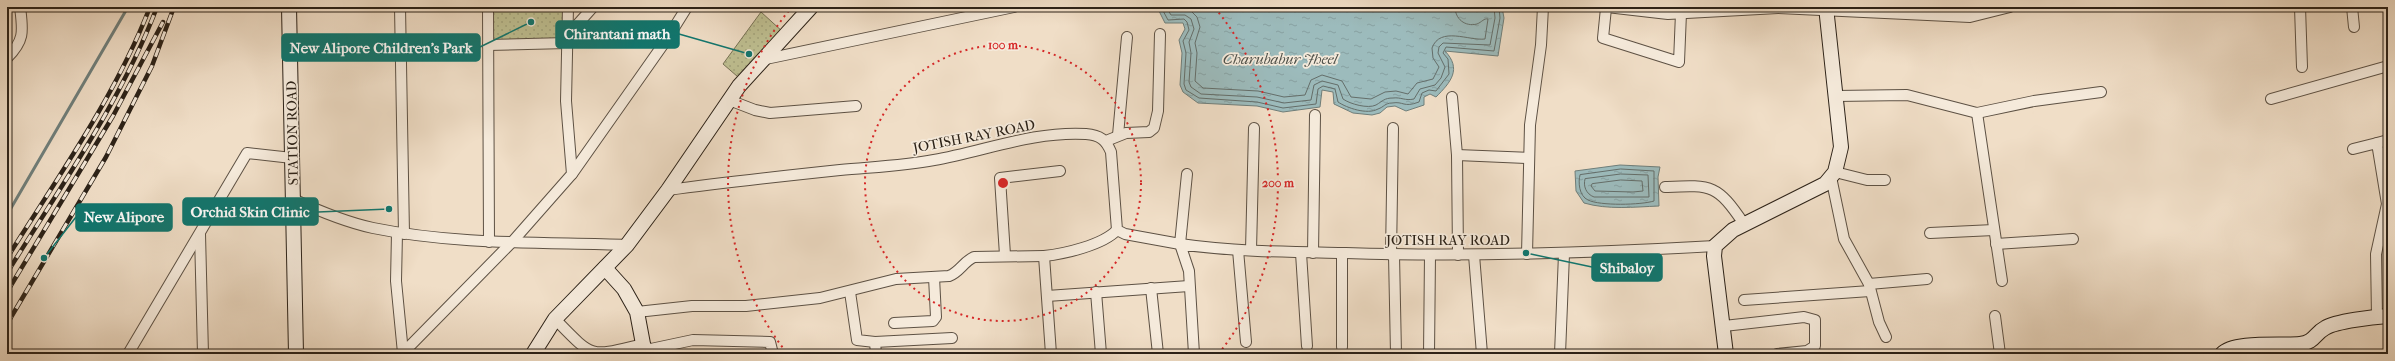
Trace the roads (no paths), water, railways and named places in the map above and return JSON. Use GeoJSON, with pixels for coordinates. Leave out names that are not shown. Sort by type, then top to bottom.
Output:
{"type":"FeatureCollection","features":[{"type":"Feature","properties":{"kind":"street"},"geometry":{"type":"LineString","coordinates":[[7,58],[21,41],[23,29],[20,7]]}},
{"type":"Feature","properties":{"kind":"street","name":"STATION ROAD"},"geometry":{"type":"LineString","coordinates":[[289,7],[296,354]]}},
{"type":"Feature","properties":{"kind":"street"},"geometry":{"type":"LineString","coordinates":[[400,7],[401,234],[396,281],[402,354]]}},
{"type":"Feature","properties":{"kind":"street"},"geometry":{"type":"LineString","coordinates":[[488,7],[489,242]]}},
{"type":"Feature","properties":{"kind":"street"},"geometry":{"type":"LineString","coordinates":[[568,7],[566,101],[572,174]]}},
{"type":"Feature","properties":{"kind":"street"},"geometry":{"type":"LineString","coordinates":[[488,45],[567,39],[593,7]]}},
{"type":"Feature","properties":{"kind":"street"},"geometry":{"type":"LineString","coordinates":[[402,354],[513,241],[572,174],[667,39],[687,7]]}},
{"type":"Feature","properties":{"kind":"street"},"geometry":{"type":"LineString","coordinates":[[533,354],[555,319],[627,245],[668,190],[729,100],[761,60],[811,7]]}},
{"type":"Feature","properties":{"kind":"street"},"geometry":{"type":"LineString","coordinates":[[1527,254],[1530,125],[1541,45],[1542,7]]}},
{"type":"Feature","properties":{"kind":"street"},"geometry":{"type":"LineString","coordinates":[[1681,13],[1679,62],[1603,38],[1606,8],[1668,14],[1699,9],[1826,8],[1970,17],[2010,7]]}},
{"type":"Feature","properties":{"kind":"street"},"geometry":{"type":"LineString","coordinates":[[2300,7],[2302,67]]}},
{"type":"Feature","properties":{"kind":"street"},"geometry":{"type":"LineString","coordinates":[[2352,7],[2354,27]]}},
{"type":"Feature","properties":{"kind":"street"},"geometry":{"type":"LineString","coordinates":[[761,60],[1007,8]]}},
{"type":"Feature","properties":{"kind":"street"},"geometry":{"type":"LineString","coordinates":[[1726,354],[1724,326],[1714,256],[1715,246],[1722,237],[1744,224],[1825,184],[1833,175],[1841,147],[1826,8]]}},
{"type":"Feature","properties":{"kind":"street"},"geometry":{"type":"LineString","coordinates":[[637,312],[692,306],[746,306],[820,298],[850,292],[896,279],[934,277],[956,273],[967,260],[974,257],[1005,255],[1044,256],[1064,253],[1094,243],[1113,234],[1117,230],[1111,152],[1106,141],[1118,135],[1149,132],[1154,128],[1158,111],[1160,34]]}},
{"type":"Feature","properties":{"kind":"street"},"geometry":{"type":"LineString","coordinates":[[1118,135],[1127,37]]}},
{"type":"Feature","properties":{"kind":"street"},"geometry":{"type":"LineString","coordinates":[[2271,99],[2388,66]]}},
{"type":"Feature","properties":{"kind":"street"},"geometry":{"type":"LineString","coordinates":[[1836,96],[1907,94],[1977,113],[2034,101],[2101,92]]}},
{"type":"Feature","properties":{"kind":"street"},"geometry":{"type":"LineString","coordinates":[[1452,97],[1457,155],[1458,255]]}},
{"type":"Feature","properties":{"kind":"street"},"geometry":{"type":"LineString","coordinates":[[729,100],[762,112],[770,113],[856,106]]}},
{"type":"Feature","properties":{"kind":"street"},"geometry":{"type":"LineString","coordinates":[[1977,113],[2002,282]]}},
{"type":"Feature","properties":{"kind":"street"},"geometry":{"type":"LineString","coordinates":[[1313,253],[1315,115]]}},
{"type":"Feature","properties":{"kind":"street"},"geometry":{"type":"LineString","coordinates":[[1251,250],[1254,128]]}},
{"type":"Feature","properties":{"kind":"street"},"geometry":{"type":"LineString","coordinates":[[1393,128],[1392,255],[1396,354]]}},
{"type":"Feature","properties":{"kind":"street","name":"JOTISH RAY ROAD"},"geometry":{"type":"LineString","coordinates":[[668,190],[758,178],[934,161],[1004,142],[1041,137],[1086,134],[1099,136],[1106,141]]}},
{"type":"Feature","properties":{"kind":"street"},"geometry":{"type":"LineString","coordinates":[[2353,149],[2388,140]]}},
{"type":"Feature","properties":{"kind":"street"},"geometry":{"type":"LineString","coordinates":[[2222,354],[2231,349],[2247,346],[2300,344],[2312,341],[2325,328],[2383,316],[2376,254],[2387,204],[2377,143]]}},
{"type":"Feature","properties":{"kind":"street"},"geometry":{"type":"LineString","coordinates":[[128,354],[247,153],[292,158]]}},
{"type":"Feature","properties":{"kind":"street"},"geometry":{"type":"LineString","coordinates":[[1457,155],[1529,158]]}},
{"type":"Feature","properties":{"kind":"street"},"geometry":{"type":"LineString","coordinates":[[1005,255],[1000,178],[1060,171]]}},
{"type":"Feature","properties":{"kind":"street"},"geometry":{"type":"LineString","coordinates":[[1187,174],[1180,244],[1187,261],[1194,354]]}},
{"type":"Feature","properties":{"kind":"street"},"geometry":{"type":"LineString","coordinates":[[1833,175],[1868,180],[1885,180]]}},
{"type":"Feature","properties":{"kind":"street"},"geometry":{"type":"LineString","coordinates":[[1833,175],[1844,239],[1869,288],[1879,322],[1886,337]]}},
{"type":"Feature","properties":{"kind":"street"},"geometry":{"type":"LineString","coordinates":[[1665,186],[1698,186],[1717,190],[1731,205],[1744,224]]}},
{"type":"Feature","properties":{"kind":"street"},"geometry":{"type":"LineString","coordinates":[[293,199],[327,215],[401,234],[489,242],[513,241],[627,245]]}},
{"type":"Feature","properties":{"kind":"street","name":"JOTISH RAY ROAD"},"geometry":{"type":"LineString","coordinates":[[1117,230],[1125,234],[1180,244],[1238,250],[1313,253],[1392,255],[1564,254],[1715,246]]}},
{"type":"Feature","properties":{"kind":"street"},"geometry":{"type":"LineString","coordinates":[[1930,233],[1994,230]]}},
{"type":"Feature","properties":{"kind":"street"},"geometry":{"type":"LineString","coordinates":[[200,234],[203,354]]}},
{"type":"Feature","properties":{"kind":"street"},"geometry":{"type":"LineString","coordinates":[[1996,244],[2073,238]]}},
{"type":"Feature","properties":{"kind":"street"},"geometry":{"type":"LineString","coordinates":[[1238,250],[1246,342]]}},
{"type":"Feature","properties":{"kind":"street"},"geometry":{"type":"LineString","coordinates":[[1301,252],[1307,346]]}},
{"type":"Feature","properties":{"kind":"street"},"geometry":{"type":"LineString","coordinates":[[1342,253],[1342,347]]}},
{"type":"Feature","properties":{"kind":"street"},"geometry":{"type":"LineString","coordinates":[[1560,354],[1564,254]]}},
{"type":"Feature","properties":{"kind":"street"},"geometry":{"type":"LineString","coordinates":[[1429,354],[1430,255]]}},
{"type":"Feature","properties":{"kind":"street"},"geometry":{"type":"LineString","coordinates":[[1474,255],[1482,354]]}},
{"type":"Feature","properties":{"kind":"street"},"geometry":{"type":"LineString","coordinates":[[1044,256],[1051,354]]}},
{"type":"Feature","properties":{"kind":"street"},"geometry":{"type":"LineString","coordinates":[[605,268],[624,289],[637,312],[645,349]]}},
{"type":"Feature","properties":{"kind":"street"},"geometry":{"type":"LineString","coordinates":[[894,323],[933,321],[936,317],[934,277]]}},
{"type":"Feature","properties":{"kind":"street"},"geometry":{"type":"LineString","coordinates":[[1744,300],[1869,288],[1927,279]]}},
{"type":"Feature","properties":{"kind":"street"},"geometry":{"type":"LineString","coordinates":[[1047,296],[1190,286]]}},
{"type":"Feature","properties":{"kind":"street"},"geometry":{"type":"LineString","coordinates":[[1151,288],[1158,354]]}},
{"type":"Feature","properties":{"kind":"street"},"geometry":{"type":"LineString","coordinates":[[850,292],[857,340],[875,342],[952,338]]}},
{"type":"Feature","properties":{"kind":"street"},"geometry":{"type":"LineString","coordinates":[[1096,292],[1101,354]]}},
{"type":"Feature","properties":{"kind":"street"},"geometry":{"type":"LineString","coordinates":[[1995,316],[2000,354]]}},
{"type":"Feature","properties":{"kind":"street"},"geometry":{"type":"LineString","coordinates":[[1724,326],[1804,317],[1815,320],[1815,346],[1807,350],[1777,354]]}},
{"type":"Feature","properties":{"kind":"street"},"geometry":{"type":"LineString","coordinates":[[555,319],[581,346],[591,352],[602,353],[645,349],[693,340],[770,342],[773,354]]}},
{"type":"Feature","properties":{"kind":"street"},"geometry":{"type":"LineString","coordinates":[[875,342],[876,354]]}},
{"type":"Feature","properties":{"kind":"water","name":"Charubabur Jheel"},"geometry":{"type":"Polygon","coordinates":[[[1157,7],[1467,7],[1473,9],[1476,7],[1502,7],[1504,18],[1498,56],[1445,51],[1453,64],[1454,70],[1450,81],[1436,97],[1430,94],[1424,97],[1424,105],[1406,111],[1395,106],[1387,107],[1380,113],[1372,115],[1353,113],[1334,104],[1333,92],[1322,90],[1320,107],[1283,112],[1257,106],[1198,103],[1183,92],[1180,85],[1182,53],[1179,40],[1185,29],[1183,23],[1165,23],[1157,7]]]}},
{"type":"Feature","properties":{"kind":"water"},"geometry":{"type":"Polygon","coordinates":[[[1620,165],[1660,167],[1658,177],[1659,206],[1602,207],[1584,203],[1576,191],[1575,171],[1620,165]]]}},
{"type":"Feature","properties":{"kind":"waterway"},"geometry":{"type":"LineString","coordinates":[[7,215],[128,7]]}},
{"type":"Feature","properties":{"kind":"railway"},"geometry":{"type":"LineString","coordinates":[[7,258],[103,105],[136,40],[150,7]]}},
{"type":"Feature","properties":{"kind":"railway"},"geometry":{"type":"LineString","coordinates":[[7,273],[108,110],[126,77],[157,7]]}},
{"type":"Feature","properties":{"kind":"railway"},"geometry":{"type":"LineString","coordinates":[[7,324],[106,157],[152,66],[174,7]]}},
{"type":"Feature","properties":{"kind":"railway"},"geometry":{"type":"LineString","coordinates":[[7,292],[113,116],[163,22]]}},
{"type":"Feature","properties":{"kind":"place","name":"New Alipore Children's Park"},"geometry":{"type":"Point","coordinates":[531,22]}},
{"type":"Feature","properties":{"kind":"place","name":"Chirantani math"},"geometry":{"type":"Point","coordinates":[749,54]}},
{"type":"Feature","properties":{"kind":"place","name":"Orchid Skin Clinic"},"geometry":{"type":"Point","coordinates":[389,209]}},
{"type":"Feature","properties":{"kind":"place","name":"Shibaloy"},"geometry":{"type":"Point","coordinates":[1526,253]}},
{"type":"Feature","properties":{"kind":"place","name":"New Alipore"},"geometry":{"type":"Point","coordinates":[44,258]}}]}
